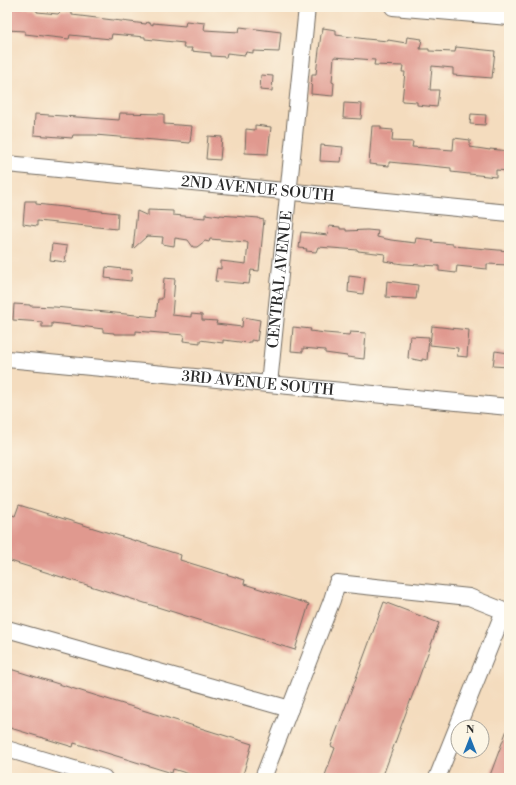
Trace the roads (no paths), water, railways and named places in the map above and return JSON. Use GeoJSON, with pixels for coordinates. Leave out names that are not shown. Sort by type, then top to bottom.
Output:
{"type":"FeatureCollection","features":[{"type":"Feature","properties":{"kind":"street","name":"CENTRAL AVENUE"},"geometry":{"type":"LineString","coordinates":[[269,384],[287,191],[307,7]]}},
{"type":"Feature","properties":{"kind":"street"},"geometry":{"type":"LineString","coordinates":[[393,7],[509,18]]}},
{"type":"Feature","properties":{"kind":"street","name":"2ND AVENUE SOUTH"},"geometry":{"type":"LineString","coordinates":[[7,164],[509,213]]}},
{"type":"Feature","properties":{"kind":"street","name":"3RD AVENUE SOUTH"},"geometry":{"type":"LineString","coordinates":[[7,359],[509,407]]}},
{"type":"Feature","properties":{"kind":"street"},"geometry":{"type":"LineString","coordinates":[[263,778],[332,600],[337,583],[469,597],[507,612],[437,778]]}},
{"type":"Feature","properties":{"kind":"street"},"geometry":{"type":"LineString","coordinates":[[7,629],[290,709]]}},
{"type":"Feature","properties":{"kind":"street"},"geometry":{"type":"LineString","coordinates":[[7,749],[104,778]]}}]}
